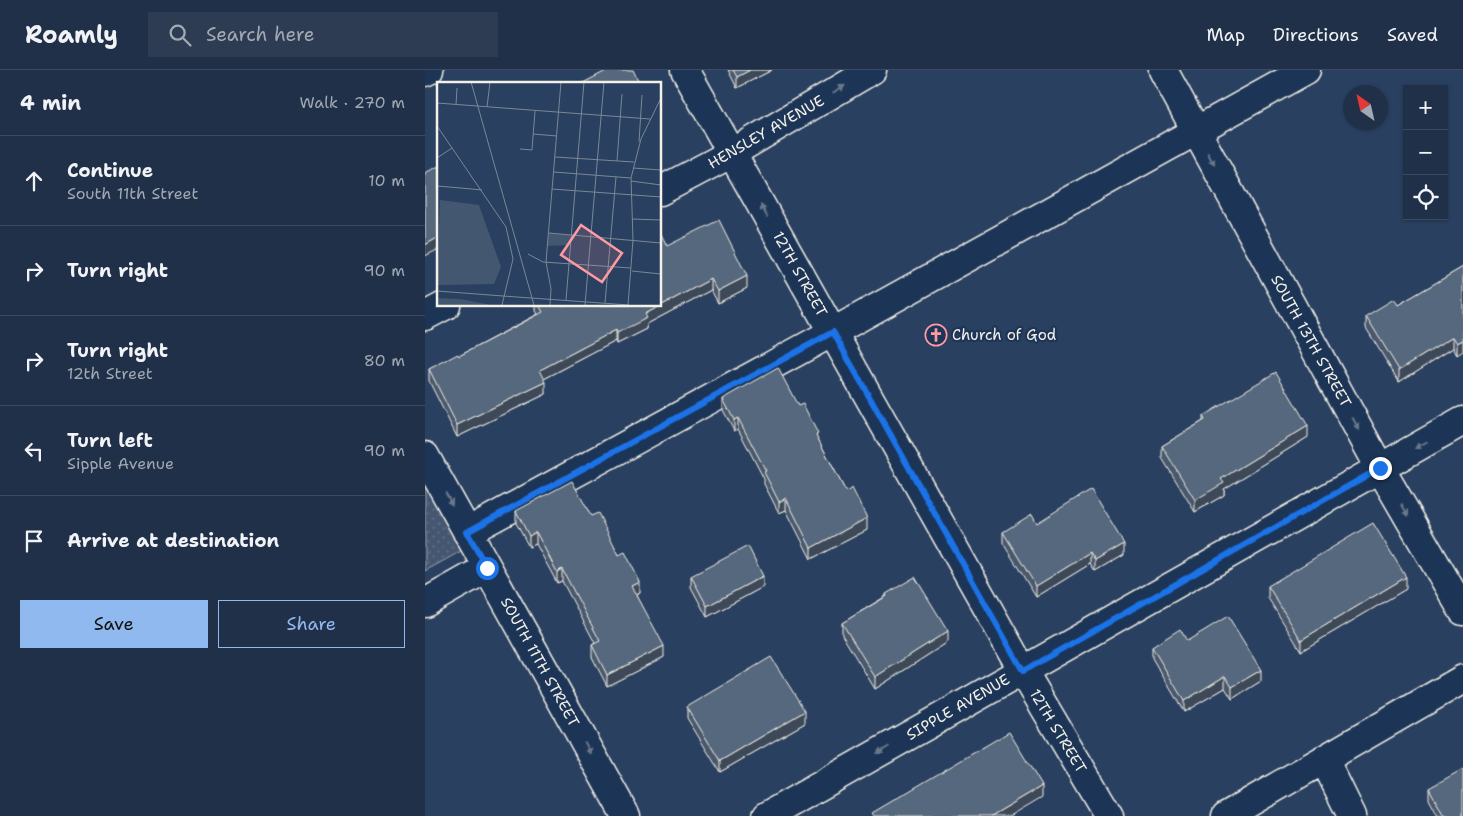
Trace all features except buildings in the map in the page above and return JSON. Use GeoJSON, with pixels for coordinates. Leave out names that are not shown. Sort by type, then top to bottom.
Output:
{"type":"FeatureCollection","features":[{"type":"Feature","properties":{"kind":"street"},"geometry":{"type":"LineString","coordinates":[[425,72],[429,70]]}},
{"type":"Feature","properties":{"kind":"street","name":"12TH STREET"},"geometry":{"type":"LineString","coordinates":[[685,70],[1023,671],[1109,816]]}},
{"type":"Feature","properties":{"kind":"street","name":"HENSLEY AVENUE"},"geometry":{"type":"LineString","coordinates":[[661,190],[732,153],[872,70]]}},
{"type":"Feature","properties":{"kind":"street","name":"SOUTH 13TH STREET"},"geometry":{"type":"LineString","coordinates":[[1163,70],[1380,468],[1463,610]]}},
{"type":"Feature","properties":{"kind":"street"},"geometry":{"type":"LineString","coordinates":[[467,532],[1306,70]]}},
{"type":"Feature","properties":{"kind":"street"},"geometry":{"type":"LineString","coordinates":[[425,316],[444,306]]}},
{"type":"Feature","properties":{"kind":"street","name":"SIPPLE AVENUE"},"geometry":{"type":"LineString","coordinates":[[767,816],[1463,421]]}},
{"type":"Feature","properties":{"kind":"street","name":"SOUTH 11TH STREET"},"geometry":{"type":"LineString","coordinates":[[425,456],[625,816]]}},
{"type":"Feature","properties":{"kind":"street"},"geometry":{"type":"LineString","coordinates":[[425,603],[487,568]]}},
{"type":"Feature","properties":{"kind":"street"},"geometry":{"type":"LineString","coordinates":[[1226,816],[1463,679]]}},
{"type":"Feature","properties":{"kind":"street"},"geometry":{"type":"LineString","coordinates":[[1324,759],[1352,816]]}},
{"type":"Feature","properties":{"kind":"shaded area"},"geometry":{"type":"Polygon","coordinates":[[[425,456],[474,544],[425,571],[425,456]]]}},
{"type":"Feature","properties":{"kind":"place","name":"Church of God"},"geometry":{"type":"Point","coordinates":[936,335]}},
{"type":"Feature","properties":{"kind":"route"},"geometry":{"type":"LineString","coordinates":[[487,568],[467,532],[833,332],[1023,671],[1380,468]]}}]}
